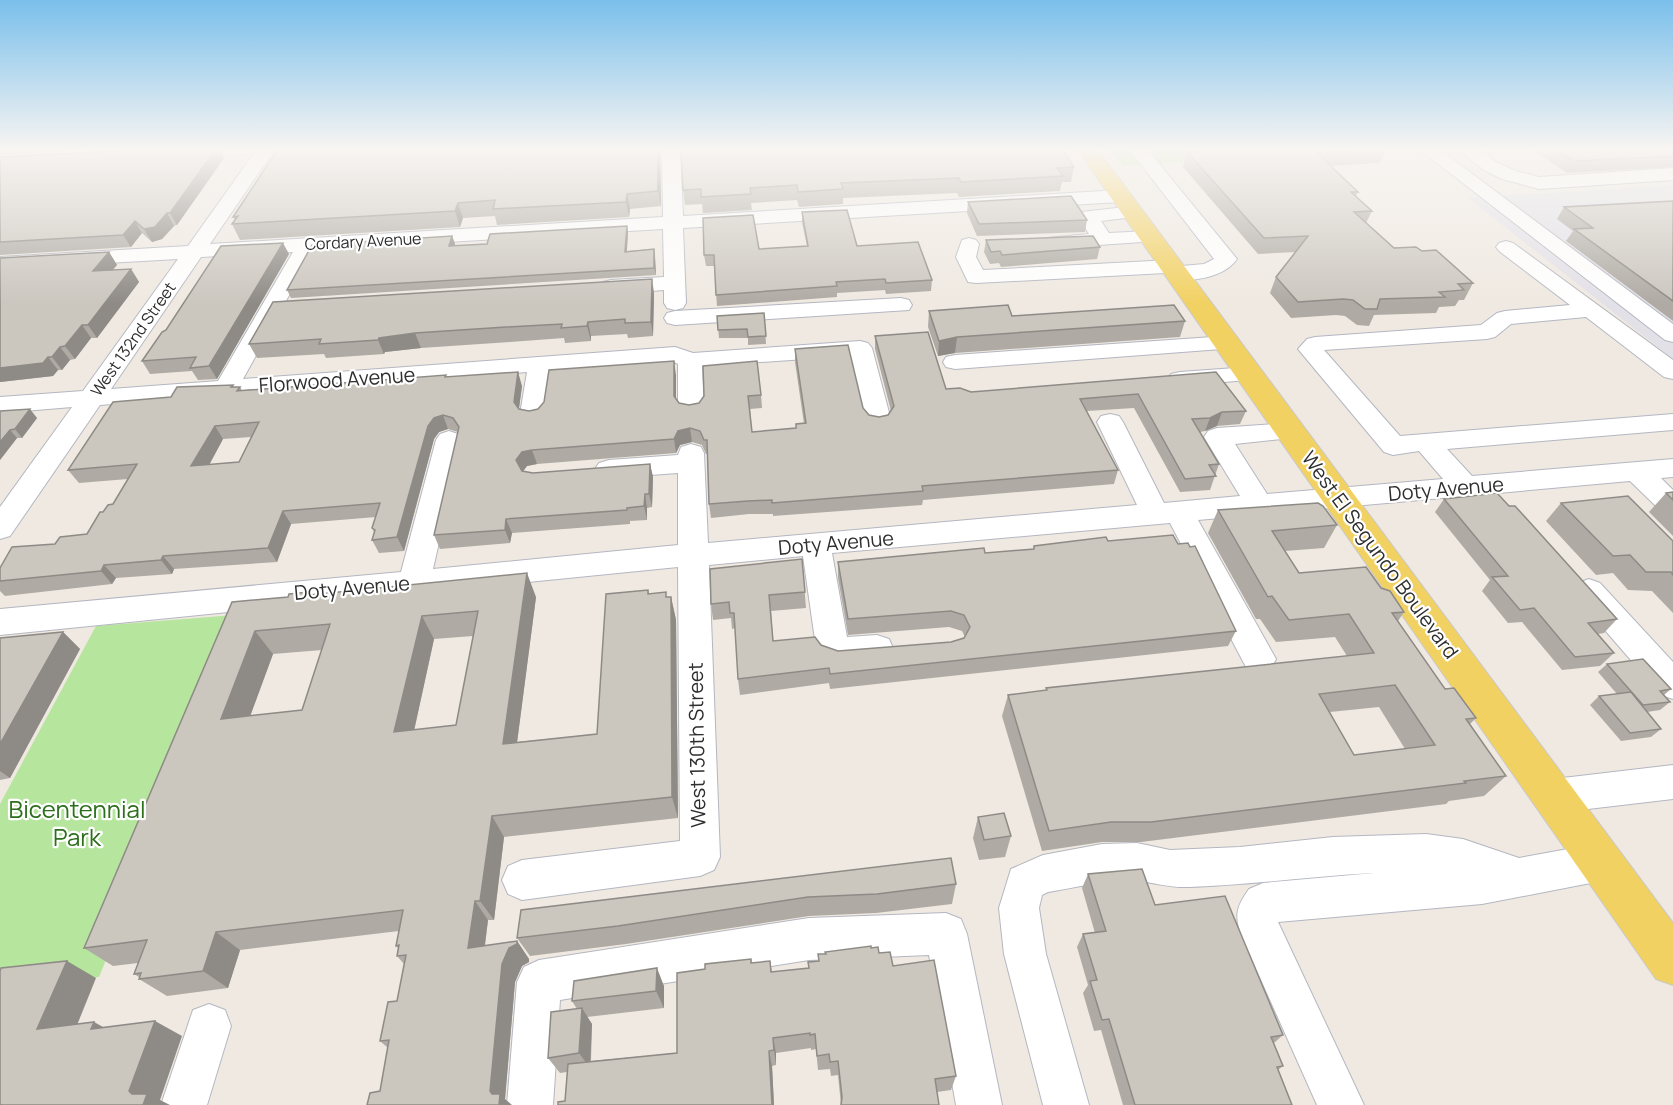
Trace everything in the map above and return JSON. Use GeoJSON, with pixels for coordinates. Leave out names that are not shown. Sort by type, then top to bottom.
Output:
{"type":"FeatureCollection","features":[{"type":"Feature","properties":{"kind":"main road","name":"West El Segundo Boulevard"},"geometry":{"type":"LineString","coordinates":[[1124,201],[1673,962]]}},
{"type":"Feature","properties":{"kind":"street","name":"West 132nd Street"},"geometry":{"type":"LineString","coordinates":[[0,529],[230,201]]}},
{"type":"Feature","properties":{"kind":"street"},"geometry":{"type":"LineString","coordinates":[[672,201],[675,318],[691,408]]}},
{"type":"Feature","properties":{"kind":"street"},"geometry":{"type":"LineString","coordinates":[[951,206],[969,244],[966,257],[976,278],[1212,268],[1222,264],[1226,259],[1179,201]]}},
{"type":"Feature","properties":{"kind":"street"},"geometry":{"type":"LineString","coordinates":[[1496,201],[1673,335]]}},
{"type":"Feature","properties":{"kind":"street","name":"Cordary Avenue"},"geometry":{"type":"LineString","coordinates":[[0,263],[951,206],[1126,204]]}},
{"type":"Feature","properties":{"kind":"street"},"geometry":{"type":"LineString","coordinates":[[1103,240],[1088,216],[1126,204]]}},
{"type":"Feature","properties":{"kind":"street"},"geometry":{"type":"LineString","coordinates":[[1503,206],[1535,204]]}},
{"type":"Feature","properties":{"kind":"street"},"geometry":{"type":"LineString","coordinates":[[1034,243],[1150,237]]}},
{"type":"Feature","properties":{"kind":"street"},"geometry":{"type":"LineString","coordinates":[[969,244],[990,244]]}},
{"type":"Feature","properties":{"kind":"street"},"geometry":{"type":"LineString","coordinates":[[226,388],[307,245]]}},
{"type":"Feature","properties":{"kind":"street"},"geometry":{"type":"LineString","coordinates":[[1506,247],[1673,372]]}},
{"type":"Feature","properties":{"kind":"street"},"geometry":{"type":"LineString","coordinates":[[591,288],[674,282]]}},
{"type":"Feature","properties":{"kind":"street"},"geometry":{"type":"LineString","coordinates":[[675,318],[900,305]]}},
{"type":"Feature","properties":{"kind":"street"},"geometry":{"type":"LineString","coordinates":[[271,308],[294,307]]}},
{"type":"Feature","properties":{"kind":"street"},"geometry":{"type":"LineString","coordinates":[[1592,310],[1505,318],[1487,332],[1315,344],[1310,349],[1393,446],[1673,422]]}},
{"type":"Feature","properties":{"kind":"street"},"geometry":{"type":"LineString","coordinates":[[955,362],[1227,343]]}},
{"type":"Feature","properties":{"kind":"street","name":"Florwood Avenue"},"geometry":{"type":"LineString","coordinates":[[0,405],[541,364],[860,348],[878,420]]}},
{"type":"Feature","properties":{"kind":"street"},"geometry":{"type":"LineString","coordinates":[[533,414],[541,364]]}},
{"type":"Feature","properties":{"kind":"street"},"geometry":{"type":"LineString","coordinates":[[1158,381],[1249,374]]}},
{"type":"Feature","properties":{"kind":"street"},"geometry":{"type":"LineString","coordinates":[[1110,422],[1259,658]]}},
{"type":"Feature","properties":{"kind":"street"},"geometry":{"type":"LineString","coordinates":[[1259,505],[1217,437],[1291,431]]}},
{"type":"Feature","properties":{"kind":"street"},"geometry":{"type":"LineString","coordinates":[[414,582],[449,440]]}},
{"type":"Feature","properties":{"kind":"street"},"geometry":{"type":"LineString","coordinates":[[1425,442],[1480,486],[1517,511]]}},
{"type":"Feature","properties":{"kind":"street","name":"West 130th Street"},"geometry":{"type":"LineString","coordinates":[[522,880],[700,857],[691,458],[585,471]]}},
{"type":"Feature","properties":{"kind":"street","name":"Doty Avenue"},"geometry":{"type":"LineString","coordinates":[[0,622],[693,555],[1673,468]]}},
{"type":"Feature","properties":{"kind":"street"},"geometry":{"type":"LineString","coordinates":[[1637,472],[1673,506]]}},
{"type":"Feature","properties":{"kind":"street"},"geometry":{"type":"LineString","coordinates":[[1592,476],[1617,500]]}},
{"type":"Feature","properties":{"kind":"street"},"geometry":{"type":"LineString","coordinates":[[816,545],[832,647],[838,651],[905,646]]}},
{"type":"Feature","properties":{"kind":"street"},"geometry":{"type":"LineString","coordinates":[[1571,572],[1673,685]]}},
{"type":"Feature","properties":{"kind":"street"},"geometry":{"type":"LineString","coordinates":[[1554,796],[1673,782]]}},
{"type":"Feature","properties":{"kind":"street"},"geometry":{"type":"LineString","coordinates":[[1065,1105],[1025,954],[1019,908],[1025,883],[1043,874],[1102,863],[1137,862],[1170,869],[1240,866],[1333,856],[1426,853],[1463,858],[1518,877]]}},
{"type":"Feature","properties":{"kind":"street"},"geometry":{"type":"LineString","coordinates":[[1341,1105],[1257,922],[1257,912],[1263,903],[1482,884],[1601,862]]}},
{"type":"Feature","properties":{"kind":"street"},"geometry":{"type":"LineString","coordinates":[[530,1105],[539,982],[809,939],[946,934],[979,1105]]}},
{"type":"Feature","properties":{"kind":"street"},"geometry":{"type":"LineString","coordinates":[[184,1105],[209,1026]]}},
{"type":"Feature","properties":{"kind":"shaded area"},"geometry":{"type":"Polygon","coordinates":[[[1471,201],[1673,201],[1673,359],[1471,201]]]}},
{"type":"Feature","properties":{"kind":"green space","name":"Bicentennial Park"},"geometry":{"type":"Polygon","coordinates":[[[247,614],[99,977],[0,989],[0,804],[96,626],[247,614]]]}},
{"type":"Feature","properties":{"kind":"building"},"geometry":{"type":"Polygon","coordinates":[[[0,201],[179,201],[155,227],[144,229],[135,221],[123,235],[0,242],[0,201]]]}},
{"type":"Feature","properties":{"kind":"building"},"geometry":{"type":"Polygon","coordinates":[[[244,201],[488,201],[458,203],[455,211],[232,224],[238,216],[233,217],[244,201]]]}},
{"type":"Feature","properties":{"kind":"building"},"geometry":{"type":"Polygon","coordinates":[[[495,201],[626,201],[626,202],[493,209],[495,201]]]}},
{"type":"Feature","properties":{"kind":"building"},"geometry":{"type":"Polygon","coordinates":[[[1074,201],[1087,220],[979,224],[968,202],[1074,201]]]}},
{"type":"Feature","properties":{"kind":"building"},"geometry":{"type":"Polygon","coordinates":[[[1230,201],[1360,201],[1372,211],[1354,212],[1394,248],[1416,247],[1422,251],[1436,250],[1473,283],[1458,284],[1464,290],[1439,292],[1445,297],[1380,299],[1377,309],[1365,309],[1353,300],[1343,299],[1298,302],[1276,277],[1308,236],[1264,238],[1230,201]]]}},
{"type":"Feature","properties":{"kind":"building"},"geometry":{"type":"Polygon","coordinates":[[[1673,201],[1673,301],[1574,229],[1593,228],[1564,207],[1673,201]]]}},
{"type":"Feature","properties":{"kind":"building"},"geometry":{"type":"Polygon","coordinates":[[[847,210],[857,246],[918,242],[932,280],[886,283],[885,279],[836,282],[837,286],[716,295],[714,255],[704,255],[703,218],[753,215],[759,249],[808,246],[802,212],[847,210]]]}},
{"type":"Feature","properties":{"kind":"building"},"geometry":{"type":"Polygon","coordinates":[[[627,226],[625,252],[654,249],[654,268],[287,290],[312,245],[452,236],[449,246],[487,244],[490,234],[627,226]]]}},
{"type":"Feature","properties":{"kind":"building"},"geometry":{"type":"Polygon","coordinates":[[[1093,236],[1100,247],[1002,255],[1000,251],[991,252],[986,240],[1093,236]]]}},
{"type":"Feature","properties":{"kind":"building"},"geometry":{"type":"Polygon","coordinates":[[[283,243],[209,366],[190,368],[196,357],[142,361],[162,332],[166,330],[221,246],[283,243]]]}},
{"type":"Feature","properties":{"kind":"building"},"geometry":{"type":"Polygon","coordinates":[[[109,252],[93,271],[131,269],[88,325],[82,325],[65,346],[60,347],[43,363],[0,368],[0,258],[109,252]]]}},
{"type":"Feature","properties":{"kind":"building"},"geometry":{"type":"Polygon","coordinates":[[[652,279],[651,322],[625,323],[625,319],[588,322],[587,326],[561,328],[562,324],[415,333],[378,340],[319,344],[321,339],[249,344],[273,302],[652,279]]]}},
{"type":"Feature","properties":{"kind":"building"},"geometry":{"type":"Polygon","coordinates":[[[1008,305],[1012,316],[1174,305],[1185,321],[957,337],[939,341],[929,311],[1008,305]]]}},
{"type":"Feature","properties":{"kind":"building"},"geometry":{"type":"Polygon","coordinates":[[[764,313],[766,336],[748,337],[747,329],[718,330],[717,316],[764,313]]]}},
{"type":"Feature","properties":{"kind":"building"},"geometry":{"type":"Polygon","coordinates":[[[928,332],[946,389],[960,388],[971,392],[1216,372],[1246,411],[1222,412],[1210,418],[1192,419],[1219,464],[1209,465],[1216,476],[1185,479],[1138,394],[1080,399],[1118,470],[922,486],[923,491],[772,503],[772,500],[709,504],[707,440],[704,440],[700,431],[690,428],[678,431],[674,439],[532,450],[522,452],[516,460],[522,471],[533,473],[650,464],[649,494],[645,494],[644,506],[627,508],[627,510],[506,519],[505,530],[434,535],[459,427],[453,418],[443,415],[434,418],[428,426],[397,537],[372,540],[375,530],[372,528],[380,503],[283,511],[268,548],[163,556],[161,560],[104,565],[101,571],[0,581],[0,568],[12,547],[55,544],[60,537],[87,534],[100,512],[113,504],[137,464],[68,470],[113,402],[171,397],[177,387],[233,385],[231,387],[240,387],[237,391],[446,375],[445,377],[518,372],[514,402],[519,409],[529,411],[538,409],[544,402],[549,370],[674,361],[674,396],[679,403],[689,405],[699,403],[704,396],[703,366],[757,361],[761,395],[748,396],[752,432],[796,428],[796,424],[806,423],[795,349],[848,345],[863,408],[869,415],[879,417],[888,415],[894,406],[875,336],[928,332]],[[259,422],[215,426],[191,466],[239,462],[259,422]]]}},
{"type":"Feature","properties":{"kind":"building"},"geometry":{"type":"Polygon","coordinates":[[[30,409],[15,429],[10,430],[0,442],[0,411],[30,409]]]}},
{"type":"Feature","properties":{"kind":"building"},"geometry":{"type":"Polygon","coordinates":[[[1673,492],[1673,500],[1666,493],[1673,492]]]}},
{"type":"Feature","properties":{"kind":"building"},"geometry":{"type":"Polygon","coordinates":[[[1497,493],[1509,506],[1515,506],[1617,619],[1588,623],[1614,653],[1575,657],[1534,608],[1520,610],[1492,577],[1508,576],[1444,499],[1497,493]]]}},
{"type":"Feature","properties":{"kind":"building"},"geometry":{"type":"Polygon","coordinates":[[[1628,496],[1673,541],[1673,575],[1671,572],[1646,572],[1630,555],[1613,556],[1561,503],[1628,496]]]}},
{"type":"Feature","properties":{"kind":"building"},"geometry":{"type":"Polygon","coordinates":[[[1318,503],[1323,506],[1337,525],[1272,531],[1299,573],[1366,567],[1381,588],[1390,591],[1404,612],[1392,613],[1445,689],[1454,688],[1476,718],[1466,719],[1506,776],[1464,781],[1466,783],[1151,822],[1111,822],[1049,831],[1008,695],[1047,690],[1046,688],[1374,653],[1349,614],[1289,620],[1272,596],[1268,597],[1218,510],[1318,503]],[[1395,685],[1319,694],[1354,755],[1435,745],[1395,685]]]}},
{"type":"Feature","properties":{"kind":"building"},"geometry":{"type":"Polygon","coordinates":[[[1173,535],[1178,544],[1188,543],[1190,547],[1195,546],[1236,631],[830,674],[829,668],[738,679],[734,613],[730,613],[729,602],[711,604],[710,569],[802,559],[805,592],[769,595],[773,641],[815,637],[821,645],[838,651],[951,642],[964,638],[970,627],[964,615],[951,611],[848,619],[838,562],[984,548],[985,553],[1034,549],[1034,546],[1106,537],[1108,541],[1173,535]]]}},
{"type":"Feature","properties":{"kind":"building"},"geometry":{"type":"Polygon","coordinates":[[[527,573],[503,744],[597,734],[606,594],[648,590],[648,594],[666,592],[666,597],[671,597],[672,797],[492,816],[480,901],[475,901],[468,948],[517,941],[517,944],[509,948],[502,964],[490,1091],[492,1094],[500,1094],[499,1105],[367,1105],[370,1093],[380,1091],[389,1040],[380,1041],[388,1002],[397,1001],[406,955],[397,956],[399,945],[396,946],[403,910],[216,932],[203,971],[139,979],[141,973],[134,974],[147,940],[84,948],[232,602],[288,597],[289,594],[309,592],[309,595],[527,573]],[[478,611],[422,616],[394,732],[456,725],[478,611]],[[330,624],[255,631],[221,719],[302,710],[330,624]]]}},
{"type":"Feature","properties":{"kind":"building"},"geometry":{"type":"Polygon","coordinates":[[[63,632],[0,744],[0,638],[63,632]]]}},
{"type":"Feature","properties":{"kind":"building"},"geometry":{"type":"Polygon","coordinates":[[[1643,659],[1671,689],[1660,691],[1670,702],[1643,705],[1607,664],[1643,659]]]}},
{"type":"Feature","properties":{"kind":"building"},"geometry":{"type":"Polygon","coordinates":[[[1631,692],[1661,729],[1630,733],[1599,696],[1631,692]]]}},
{"type":"Feature","properties":{"kind":"building"},"geometry":{"type":"Polygon","coordinates":[[[1004,813],[1011,836],[984,840],[978,817],[1004,813]]]}},
{"type":"Feature","properties":{"kind":"building"},"geometry":{"type":"Polygon","coordinates":[[[951,858],[956,884],[877,894],[808,897],[618,926],[517,938],[521,910],[951,858]]]}},
{"type":"Feature","properties":{"kind":"building"},"geometry":{"type":"Polygon","coordinates":[[[1142,869],[1155,905],[1225,896],[1283,1035],[1271,1037],[1283,1066],[1277,1067],[1292,1105],[1135,1105],[1109,1019],[1102,1020],[1090,981],[1097,980],[1083,934],[1106,931],[1088,874],[1142,869]]]}},
{"type":"Feature","properties":{"kind":"building"},"geometry":{"type":"Polygon","coordinates":[[[871,946],[871,948],[878,947],[879,953],[890,952],[893,966],[934,960],[956,1076],[935,1079],[939,1105],[841,1105],[838,1061],[830,1062],[829,1054],[817,1056],[815,1034],[810,1035],[810,1033],[773,1038],[774,1050],[769,1051],[772,1105],[558,1105],[558,1102],[565,1101],[568,1064],[677,1053],[677,973],[705,969],[705,964],[751,959],[751,963],[770,961],[771,972],[809,968],[808,962],[819,961],[818,954],[871,946]]]}},
{"type":"Feature","properties":{"kind":"building"},"geometry":{"type":"Polygon","coordinates":[[[67,961],[37,1029],[94,1022],[91,1029],[155,1021],[129,1091],[132,1094],[147,1094],[143,1105],[0,1105],[1,968],[67,961]]]}},
{"type":"Feature","properties":{"kind":"building"},"geometry":{"type":"Polygon","coordinates":[[[657,968],[656,991],[572,1001],[574,981],[657,968]]]}},
{"type":"Feature","properties":{"kind":"building"},"geometry":{"type":"Polygon","coordinates":[[[582,1008],[579,1053],[548,1058],[551,1012],[582,1008]]]}}]}
